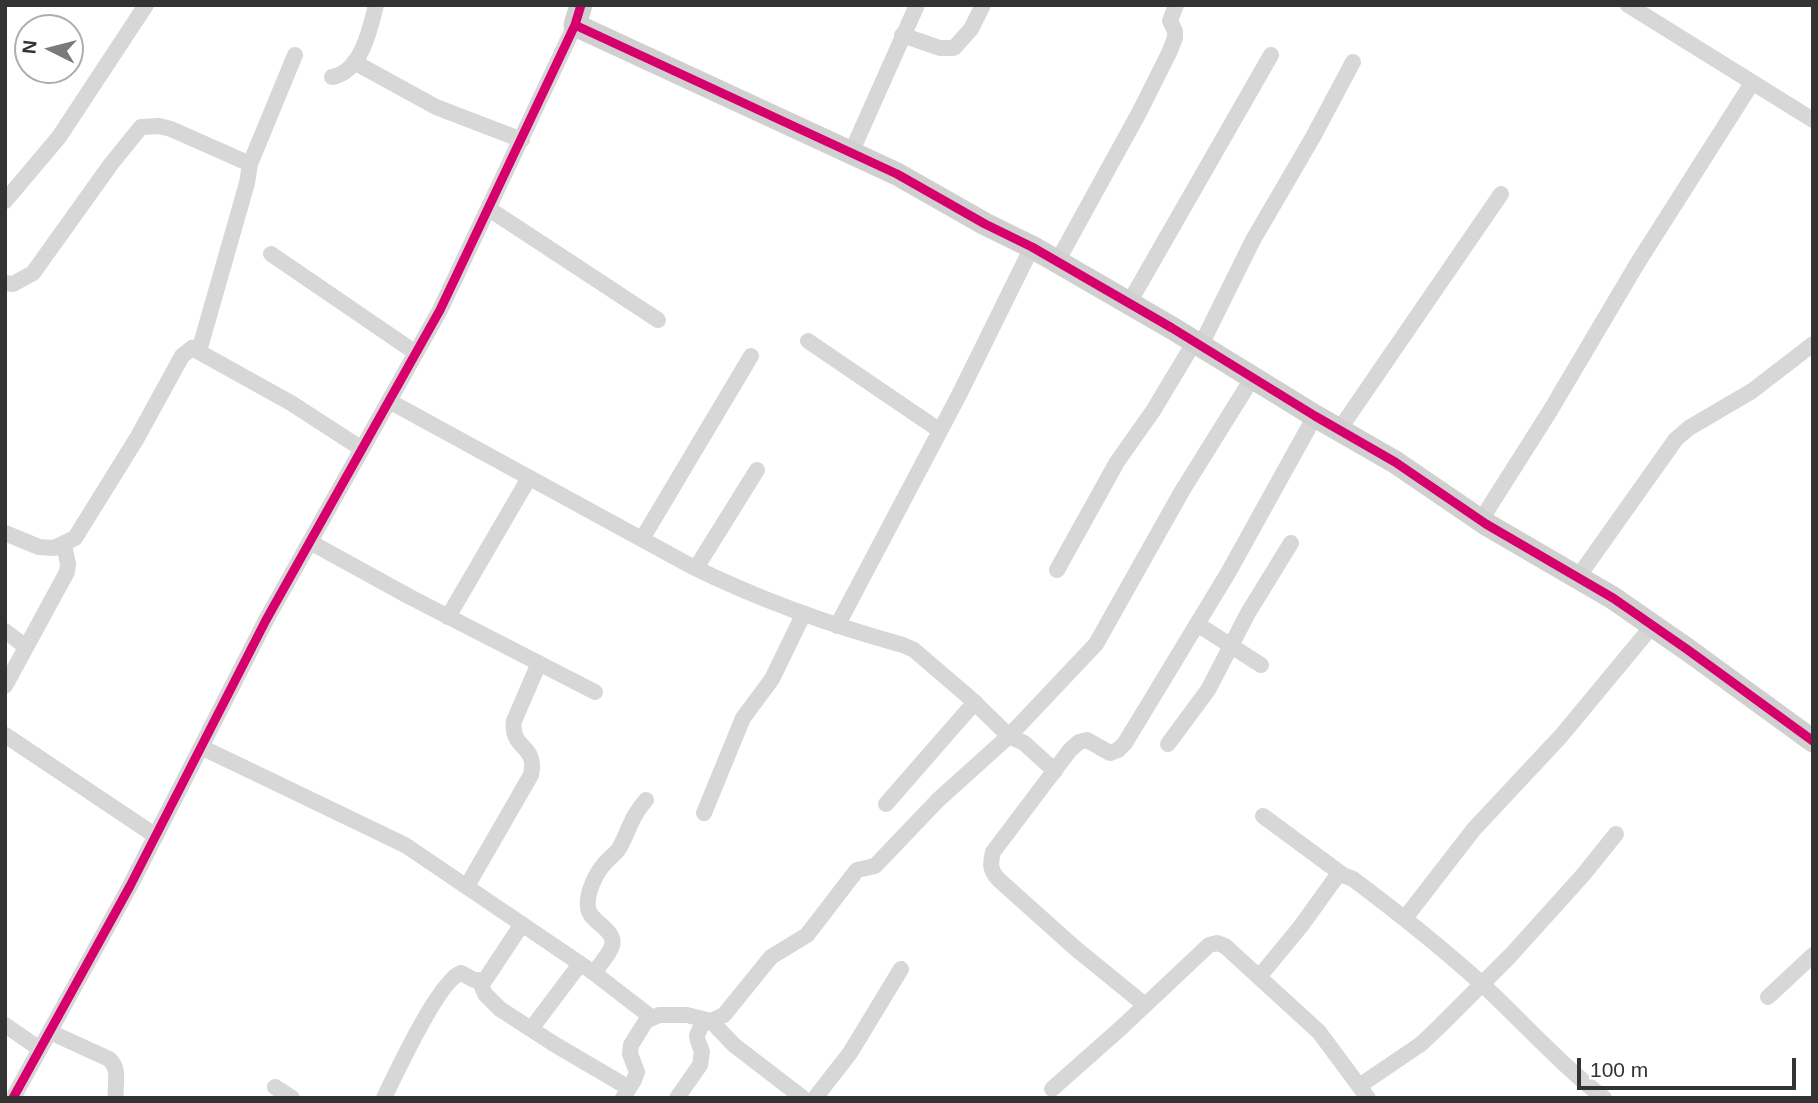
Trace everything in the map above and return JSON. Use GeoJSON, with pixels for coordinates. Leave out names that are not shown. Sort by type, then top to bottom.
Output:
{"type":"FeatureCollection","features":[{"type":"Feature","properties":{"kind":"street"},"geometry":{"type":"LineString","coordinates":[[5,201],[59,137],[146,5]]}},
{"type":"Feature","properties":{"kind":"street"},"geometry":{"type":"LineString","coordinates":[[332,78],[341,76],[354,62],[362,48],[376,5]]}},
{"type":"Feature","properties":{"kind":"street"},"geometry":{"type":"LineString","coordinates":[[851,153],[917,5]]}},
{"type":"Feature","properties":{"kind":"street"},"geometry":{"type":"LineString","coordinates":[[902,35],[940,48],[954,48],[971,29],[983,5]]}},
{"type":"Feature","properties":{"kind":"street"},"geometry":{"type":"LineString","coordinates":[[1057,262],[1169,53],[1175,38],[1170,21],[1176,5]]}},
{"type":"Feature","properties":{"kind":"street"},"geometry":{"type":"LineString","coordinates":[[1628,5],[1813,120]]}},
{"type":"Feature","properties":{"kind":"street"},"geometry":{"type":"LineString","coordinates":[[13,1098],[156,836],[266,620],[440,310],[522,140],[575,12],[897,174],[985,224],[1032,247],[1198,343],[1395,462],[1481,520],[1653,625],[1813,741]]}},
{"type":"Feature","properties":{"kind":"street"},"geometry":{"type":"LineString","coordinates":[[198,351],[247,183],[250,163],[295,55]]}},
{"type":"Feature","properties":{"kind":"street"},"geometry":{"type":"LineString","coordinates":[[1129,303],[1271,55]]}},
{"type":"Feature","properties":{"kind":"street"},"geometry":{"type":"LineString","coordinates":[[354,62],[436,107],[522,140]]}},
{"type":"Feature","properties":{"kind":"street"},"geometry":{"type":"LineString","coordinates":[[1057,570],[1117,463],[1198,343],[1353,62]]}},
{"type":"Feature","properties":{"kind":"street"},"geometry":{"type":"LineString","coordinates":[[1481,520],[1550,411],[1637,264],[1752,83]]}},
{"type":"Feature","properties":{"kind":"street"},"geometry":{"type":"LineString","coordinates":[[5,283],[13,284],[33,273],[111,164],[141,127],[149,125],[171,129],[250,163]]}},
{"type":"Feature","properties":{"kind":"street"},"geometry":{"type":"LineString","coordinates":[[1339,430],[1502,194]]}},
{"type":"Feature","properties":{"kind":"street"},"geometry":{"type":"LineString","coordinates":[[489,209],[657,320]]}},
{"type":"Feature","properties":{"kind":"street"},"geometry":{"type":"LineString","coordinates":[[837,626],[1032,247]]}},
{"type":"Feature","properties":{"kind":"street"},"geometry":{"type":"LineString","coordinates":[[271,254],[416,353]]}},
{"type":"Feature","properties":{"kind":"street"},"geometry":{"type":"LineString","coordinates":[[808,341],[939,430]]}},
{"type":"Feature","properties":{"kind":"street"},"geometry":{"type":"LineString","coordinates":[[1578,577],[1676,439],[1689,428],[1752,391],[1813,344]]}},
{"type":"Feature","properties":{"kind":"street"},"geometry":{"type":"LineString","coordinates":[[5,533],[39,547],[54,548],[75,538],[137,438],[182,356],[192,348],[291,403],[362,450]]}},
{"type":"Feature","properties":{"kind":"street"},"geometry":{"type":"LineString","coordinates":[[642,539],[751,356]]}},
{"type":"Feature","properties":{"kind":"street"},"geometry":{"type":"LineString","coordinates":[[677,1098],[702,1059],[696,1037],[707,1021],[723,1015],[771,957],[807,935],[856,870],[875,866],[938,800],[1009,736],[1085,657],[1105,629],[1182,491],[1253,377]]}},
{"type":"Feature","properties":{"kind":"street"},"geometry":{"type":"LineString","coordinates":[[389,401],[696,568],[803,615],[914,650],[975,702],[1009,736],[1024,743],[1055,771]]}},
{"type":"Feature","properties":{"kind":"street"},"geometry":{"type":"LineString","coordinates":[[1145,1005],[1075,948],[992,872],[990,863],[993,852],[1079,742],[1087,740],[1110,753],[1125,743],[1197,624],[1315,416]]}},
{"type":"Feature","properties":{"kind":"street"},"geometry":{"type":"LineString","coordinates":[[696,568],[757,470]]}},
{"type":"Feature","properties":{"kind":"street"},"geometry":{"type":"LineString","coordinates":[[448,617],[529,478]]}},
{"type":"Feature","properties":{"kind":"street"},"geometry":{"type":"LineString","coordinates":[[310,542],[595,692]]}},
{"type":"Feature","properties":{"kind":"street"},"geometry":{"type":"LineString","coordinates":[[1168,744],[1195,711],[1248,614],[1291,543]]}},
{"type":"Feature","properties":{"kind":"street"},"geometry":{"type":"LineString","coordinates":[[5,686],[66,572],[68,564],[64,545]]}},
{"type":"Feature","properties":{"kind":"street"},"geometry":{"type":"LineString","coordinates":[[704,813],[738,727],[772,678],[803,615]]}},
{"type":"Feature","properties":{"kind":"street"},"geometry":{"type":"LineString","coordinates":[[1197,624],[1261,665]]}},
{"type":"Feature","properties":{"kind":"street"},"geometry":{"type":"LineString","coordinates":[[1405,918],[1474,829],[1561,736],[1653,625]]}},
{"type":"Feature","properties":{"kind":"street"},"geometry":{"type":"LineString","coordinates":[[5,631],[26,647]]}},
{"type":"Feature","properties":{"kind":"street"},"geometry":{"type":"LineString","coordinates":[[467,886],[531,775],[533,759],[518,741],[513,730],[514,721],[539,663]]}},
{"type":"Feature","properties":{"kind":"street"},"geometry":{"type":"LineString","coordinates":[[886,804],[975,702]]}},
{"type":"Feature","properties":{"kind":"street"},"geometry":{"type":"LineString","coordinates":[[5,735],[156,836]]}},
{"type":"Feature","properties":{"kind":"street"},"geometry":{"type":"LineString","coordinates":[[201,747],[310,801],[390,836],[587,968],[651,1017],[687,1015],[707,1021],[803,1098]]}},
{"type":"Feature","properties":{"kind":"street"},"geometry":{"type":"LineString","coordinates":[[531,1029],[587,968],[612,946],[610,933],[590,915],[589,893],[600,869],[618,850],[630,822],[646,800]]}},
{"type":"Feature","properties":{"kind":"street"},"geometry":{"type":"LineString","coordinates":[[1264,816],[1405,918],[1482,984],[1581,1080],[1604,1098]]}},
{"type":"Feature","properties":{"kind":"street"},"geometry":{"type":"LineString","coordinates":[[1052,1090],[1209,945],[1217,943],[1225,946],[1319,1032],[1364,1092],[1421,1044],[1482,984],[1616,834]]}},
{"type":"Feature","properties":{"kind":"street"},"geometry":{"type":"LineString","coordinates":[[1259,978],[1301,926],[1329,883],[1337,876],[1343,875]]}},
{"type":"Feature","properties":{"kind":"street"},"geometry":{"type":"LineString","coordinates":[[480,982],[489,976],[523,924]]}},
{"type":"Feature","properties":{"kind":"street"},"geometry":{"type":"LineString","coordinates":[[1768,997],[1813,956]]}},
{"type":"Feature","properties":{"kind":"street"},"geometry":{"type":"LineString","coordinates":[[815,1098],[850,1054],[901,969]]}},
{"type":"Feature","properties":{"kind":"street"},"geometry":{"type":"LineString","coordinates":[[384,1098],[419,1029],[450,979],[461,973],[480,982],[485,995],[493,1003],[626,1093],[636,1072],[630,1054],[631,1045],[651,1017]]}},
{"type":"Feature","properties":{"kind":"street"},"geometry":{"type":"LineString","coordinates":[[5,1025],[40,1049]]}},
{"type":"Feature","properties":{"kind":"street"},"geometry":{"type":"LineString","coordinates":[[50,1032],[115,1064],[116,1098]]}},
{"type":"Feature","properties":{"kind":"street"},"geometry":{"type":"LineString","coordinates":[[275,1087],[292,1098]]}},
{"type":"Feature","properties":{"kind":"cycle path"},"geometry":{"type":"LineString","coordinates":[[13,1098],[130,886],[266,620],[440,310],[575,25],[581,5]]}},
{"type":"Feature","properties":{"kind":"cycle path"},"geometry":{"type":"LineString","coordinates":[[575,25],[897,174],[985,224],[1032,247],[1395,462],[1486,524],[1613,598],[1813,741]]}}]}
